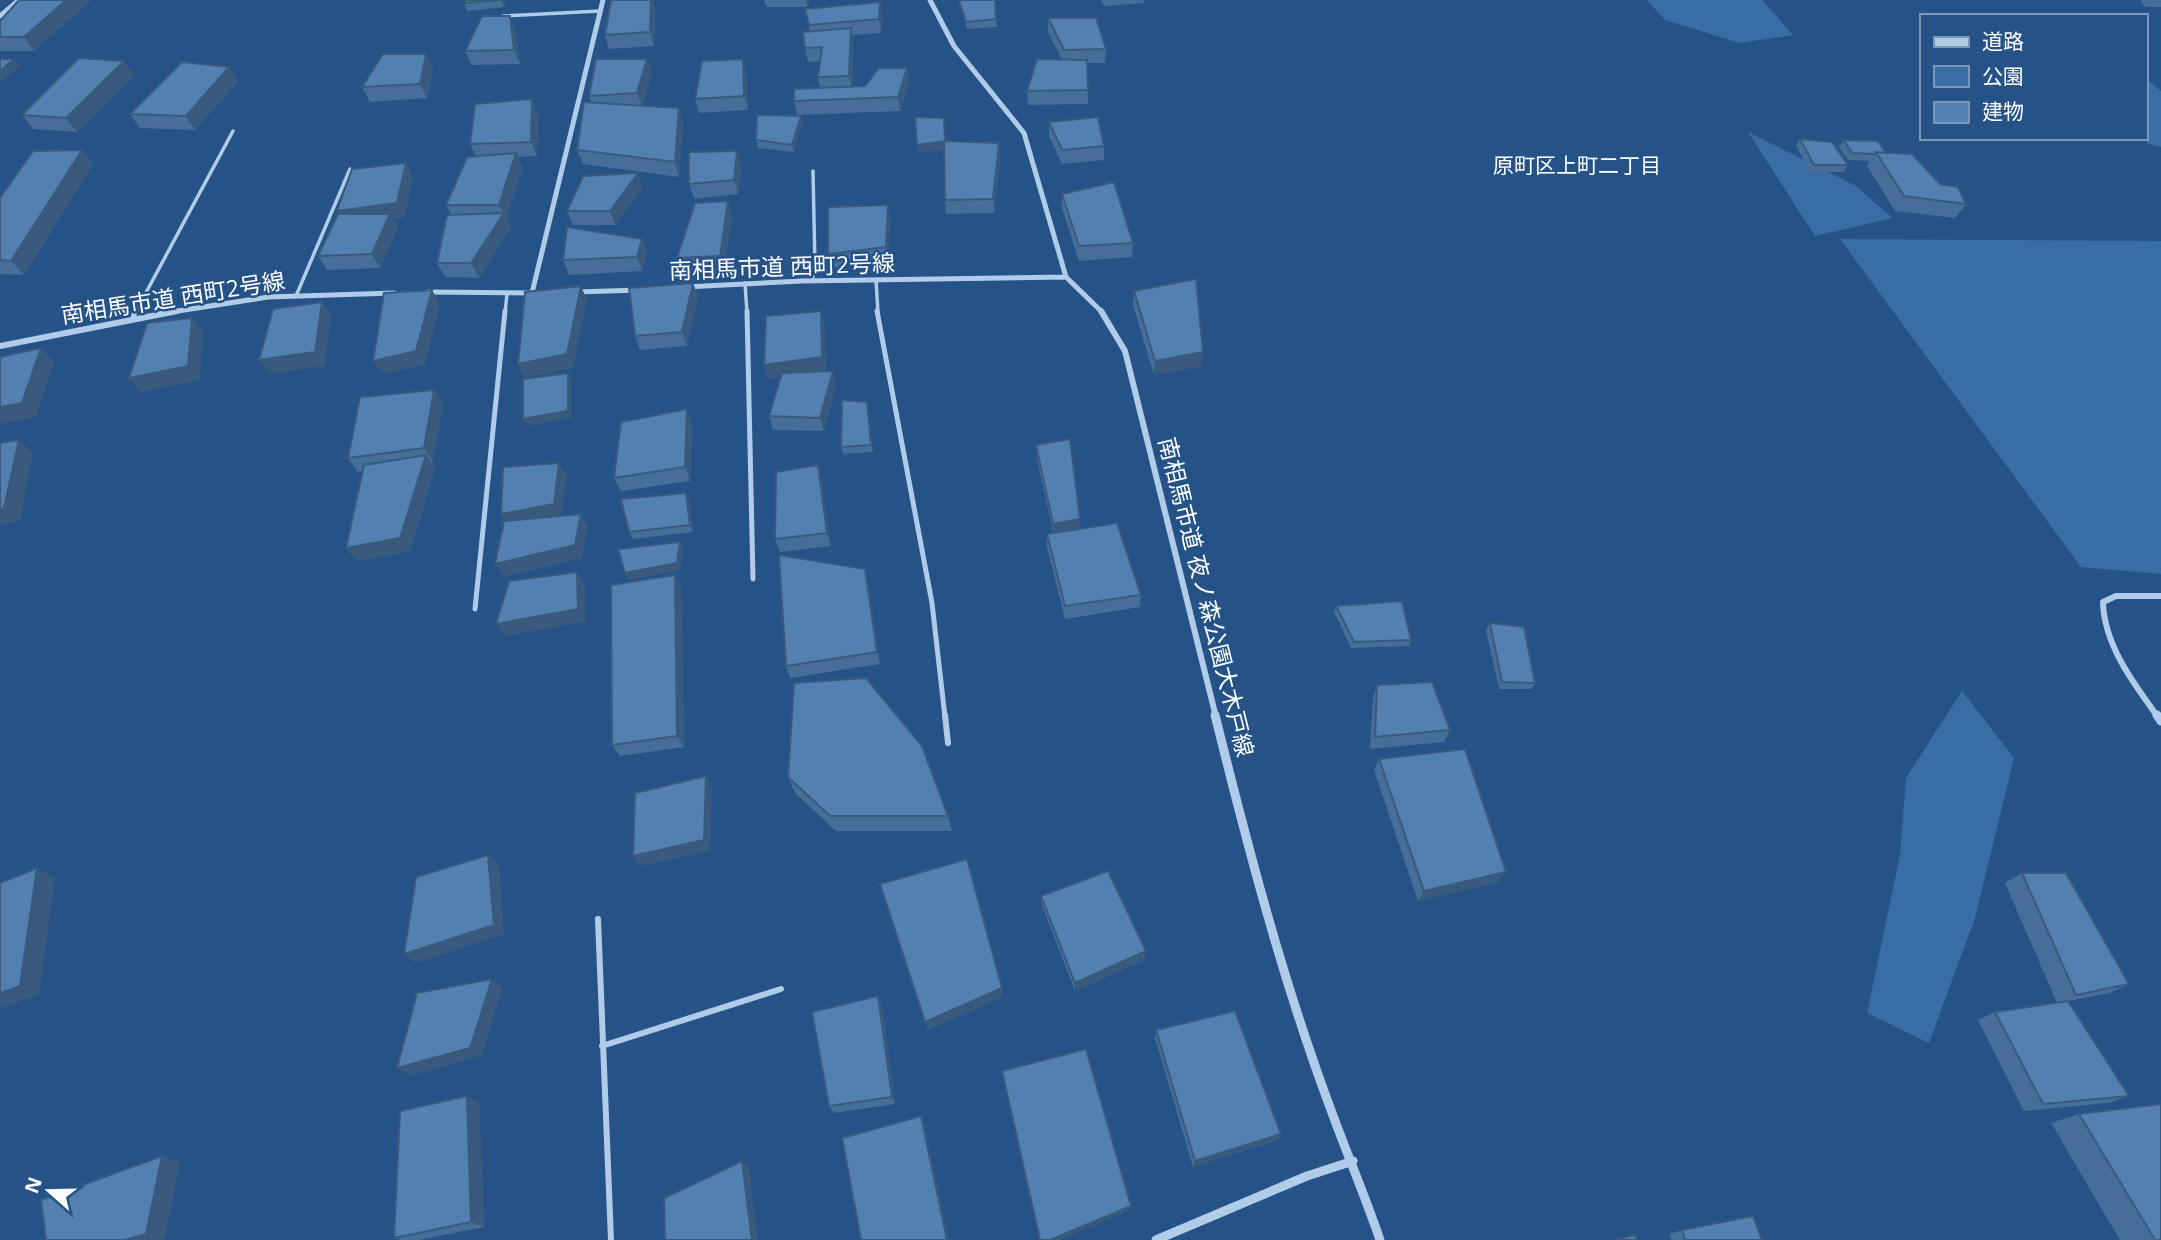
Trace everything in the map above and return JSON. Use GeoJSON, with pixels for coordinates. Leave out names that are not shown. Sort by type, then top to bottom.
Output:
{"type":"FeatureCollection","features":[{"type":"Feature","properties":{"kind":"street"},"geometry":{"type":"LineString","coordinates":[[0,16],[19,0]]}},
{"type":"Feature","properties":{"kind":"street"},"geometry":{"type":"LineString","coordinates":[[532,293],[603,0]]}},
{"type":"Feature","properties":{"kind":"street"},"geometry":{"type":"LineString","coordinates":[[930,0],[954,46],[1024,133],[1066,277]]}},
{"type":"Feature","properties":{"kind":"street","name":"南相馬市道 西町2号線"},"geometry":{"type":"LineString","coordinates":[[682,287],[812,281],[1066,277]]}},
{"type":"Feature","properties":{"kind":"street","name":"南相馬市道 夜ノ森公園大木戸線"},"geometry":{"type":"LineString","coordinates":[[1066,277],[1099,307],[1125,351],[1236,798],[1271,925],[1331,1111],[1353,1161],[1380,1240]]}},
{"type":"Feature","properties":{"kind":"street","name":"南相馬市道 西町2号線"},"geometry":{"type":"LineString","coordinates":[[570,293],[644,289]]}},
{"type":"Feature","properties":{"kind":"street","name":"南相馬市道 西町2号線"},"geometry":{"type":"LineString","coordinates":[[0,346],[132,318],[268,297],[406,292]]}},
{"type":"Feature","properties":{"kind":"street"},"geometry":{"type":"LineString","coordinates":[[417,292],[545,293]]}},
{"type":"Feature","properties":{"kind":"street"},"geometry":{"type":"LineString","coordinates":[[2161,596],[2116,596],[2104,601],[2101,614],[2117,652],[2161,721]]}},
{"type":"Feature","properties":{"kind":"street"},"geometry":{"type":"LineString","coordinates":[[1156,1240],[1307,1176],[1353,1161]]}},
{"type":"Feature","properties":{"kind":"lane"},"geometry":{"type":"LineString","coordinates":[[496,17],[600,10]]}},
{"type":"Feature","properties":{"kind":"lane"},"geometry":{"type":"LineString","coordinates":[[132,318],[233,131]]}},
{"type":"Feature","properties":{"kind":"lane"},"geometry":{"type":"LineString","coordinates":[[296,296],[350,169]]}},
{"type":"Feature","properties":{"kind":"lane"},"geometry":{"type":"LineString","coordinates":[[812,281],[815,267],[813,171]]}},
{"type":"Feature","properties":{"kind":"lane"},"geometry":{"type":"LineString","coordinates":[[876,280],[876,303],[899,438],[932,603],[948,743]]}},
{"type":"Feature","properties":{"kind":"lane"},"geometry":{"type":"LineString","coordinates":[[745,283],[750,352],[753,579]]}},
{"type":"Feature","properties":{"kind":"lane"},"geometry":{"type":"LineString","coordinates":[[475,609],[507,294]]}},
{"type":"Feature","properties":{"kind":"lane"},"geometry":{"type":"LineString","coordinates":[[598,919],[611,1240]]}},
{"type":"Feature","properties":{"kind":"lane"},"geometry":{"type":"LineString","coordinates":[[602,1046],[781,989]]}},
{"type":"Feature","properties":{"kind":"green space"},"geometry":{"type":"Polygon","coordinates":[[[1647,0],[1762,0],[1793,35],[1740,43],[1665,20],[1647,0]]]}},
{"type":"Feature","properties":{"kind":"green space"},"geometry":{"type":"Polygon","coordinates":[[[2147,80],[2161,91],[2161,147],[2148,144],[2147,80]]]}},
{"type":"Feature","properties":{"kind":"green space"},"geometry":{"type":"Polygon","coordinates":[[[1748,132],[1856,186],[1892,218],[1815,236],[1748,132]]]}},
{"type":"Feature","properties":{"kind":"green space"},"geometry":{"type":"Polygon","coordinates":[[[1840,239],[2161,241],[2161,574],[2081,567],[1840,239]]]}},
{"type":"Feature","properties":{"kind":"green space"},"geometry":{"type":"Polygon","coordinates":[[[1962,691],[2014,758],[1975,918],[1929,1043],[1867,1013],[1900,855],[1906,778],[1962,691]]]}},
{"type":"Feature","properties":{"kind":"building"},"geometry":{"type":"Polygon","coordinates":[[[19,0],[66,0],[24,37],[0,37],[0,21],[19,0]]]}},
{"type":"Feature","properties":{"kind":"building"},"geometry":{"type":"Polygon","coordinates":[[[465,0],[501,0],[464,3],[465,0]]]}},
{"type":"Feature","properties":{"kind":"building"},"geometry":{"type":"Polygon","coordinates":[[[611,0],[651,0],[650,32],[605,35],[611,0]]]}},
{"type":"Feature","properties":{"kind":"building"},"geometry":{"type":"Polygon","coordinates":[[[959,0],[995,0],[996,19],[966,22],[959,0]]]}},
{"type":"Feature","properties":{"kind":"building"},"geometry":{"type":"Polygon","coordinates":[[[880,2],[879,19],[809,25],[805,9],[880,2]]]}},
{"type":"Feature","properties":{"kind":"building"},"geometry":{"type":"Polygon","coordinates":[[[482,16],[510,16],[514,50],[465,51],[482,16]]]}},
{"type":"Feature","properties":{"kind":"building"},"geometry":{"type":"Polygon","coordinates":[[[1048,18],[1096,18],[1106,49],[1064,50],[1048,18]]]}},
{"type":"Feature","properties":{"kind":"building"},"geometry":{"type":"Polygon","coordinates":[[[851,28],[849,76],[818,77],[822,47],[805,48],[803,32],[851,28]]]}},
{"type":"Feature","properties":{"kind":"building"},"geometry":{"type":"Polygon","coordinates":[[[383,54],[426,54],[420,84],[362,87],[383,54]]]}},
{"type":"Feature","properties":{"kind":"building"},"geometry":{"type":"Polygon","coordinates":[[[79,58],[124,61],[66,118],[22,115],[79,58]]]}},
{"type":"Feature","properties":{"kind":"building"},"geometry":{"type":"Polygon","coordinates":[[[0,59],[14,59],[0,71],[0,59]]]}},
{"type":"Feature","properties":{"kind":"building"},"geometry":{"type":"Polygon","coordinates":[[[596,59],[647,59],[637,93],[589,96],[596,59]]]}},
{"type":"Feature","properties":{"kind":"building"},"geometry":{"type":"Polygon","coordinates":[[[743,59],[744,96],[695,99],[702,61],[743,59]]]}},
{"type":"Feature","properties":{"kind":"building"},"geometry":{"type":"Polygon","coordinates":[[[1037,59],[1087,60],[1088,90],[1027,91],[1037,59]]]}},
{"type":"Feature","properties":{"kind":"building"},"geometry":{"type":"Polygon","coordinates":[[[182,62],[229,67],[186,116],[130,114],[182,62]]]}},
{"type":"Feature","properties":{"kind":"building"},"geometry":{"type":"Polygon","coordinates":[[[879,68],[907,68],[898,97],[794,101],[794,89],[865,86],[879,68]]]}},
{"type":"Feature","properties":{"kind":"building"},"geometry":{"type":"Polygon","coordinates":[[[532,99],[531,142],[470,144],[475,104],[532,99]]]}},
{"type":"Feature","properties":{"kind":"building"},"geometry":{"type":"Polygon","coordinates":[[[584,102],[679,108],[675,162],[577,150],[584,102]]]}},
{"type":"Feature","properties":{"kind":"building"},"geometry":{"type":"Polygon","coordinates":[[[757,115],[801,116],[792,145],[756,140],[757,115]]]}},
{"type":"Feature","properties":{"kind":"building"},"geometry":{"type":"Polygon","coordinates":[[[915,117],[944,118],[945,141],[917,145],[915,117]]]}},
{"type":"Feature","properties":{"kind":"building"},"geometry":{"type":"Polygon","coordinates":[[[1098,117],[1104,146],[1062,150],[1049,122],[1098,117]]]}},
{"type":"Feature","properties":{"kind":"building"},"geometry":{"type":"Polygon","coordinates":[[[1800,139],[1832,142],[1848,165],[1814,165],[1800,139]]]}},
{"type":"Feature","properties":{"kind":"building"},"geometry":{"type":"Polygon","coordinates":[[[1844,140],[1878,141],[1886,153],[1852,153],[1844,140]]]}},
{"type":"Feature","properties":{"kind":"building"},"geometry":{"type":"Polygon","coordinates":[[[944,141],[999,143],[993,199],[945,200],[944,141]]]}},
{"type":"Feature","properties":{"kind":"building"},"geometry":{"type":"Polygon","coordinates":[[[82,150],[11,261],[0,260],[0,198],[33,151],[82,150]]]}},
{"type":"Feature","properties":{"kind":"building"},"geometry":{"type":"Polygon","coordinates":[[[737,151],[734,180],[689,184],[689,152],[737,151]]]}},
{"type":"Feature","properties":{"kind":"building"},"geometry":{"type":"Polygon","coordinates":[[[1876,152],[1912,154],[1940,184],[1958,187],[1966,204],[1904,196],[1876,152]]]}},
{"type":"Feature","properties":{"kind":"building"},"geometry":{"type":"Polygon","coordinates":[[[516,153],[499,205],[446,205],[467,157],[516,153]]]}},
{"type":"Feature","properties":{"kind":"building"},"geometry":{"type":"Polygon","coordinates":[[[406,163],[397,203],[337,211],[352,169],[406,163]]]}},
{"type":"Feature","properties":{"kind":"building"},"geometry":{"type":"Polygon","coordinates":[[[638,173],[610,211],[567,211],[583,176],[638,173]]]}},
{"type":"Feature","properties":{"kind":"building"},"geometry":{"type":"Polygon","coordinates":[[[1114,182],[1133,243],[1079,246],[1062,194],[1114,182]]]}},
{"type":"Feature","properties":{"kind":"building"},"geometry":{"type":"Polygon","coordinates":[[[728,201],[720,256],[677,258],[695,203],[728,201]]]}},
{"type":"Feature","properties":{"kind":"building"},"geometry":{"type":"Polygon","coordinates":[[[888,205],[886,247],[828,254],[828,207],[888,205]]]}},
{"type":"Feature","properties":{"kind":"building"},"geometry":{"type":"Polygon","coordinates":[[[504,213],[471,263],[437,263],[447,215],[504,213]]]}},
{"type":"Feature","properties":{"kind":"building"},"geometry":{"type":"Polygon","coordinates":[[[338,214],[390,214],[372,254],[318,256],[338,214]]]}},
{"type":"Feature","properties":{"kind":"building"},"geometry":{"type":"Polygon","coordinates":[[[567,227],[642,239],[637,257],[563,260],[567,227]]]}},
{"type":"Feature","properties":{"kind":"building"},"geometry":{"type":"Polygon","coordinates":[[[1196,279],[1203,352],[1155,361],[1134,291],[1196,279]]]}},
{"type":"Feature","properties":{"kind":"building"},"geometry":{"type":"Polygon","coordinates":[[[693,283],[682,332],[635,336],[629,288],[693,283]]]}},
{"type":"Feature","properties":{"kind":"building"},"geometry":{"type":"Polygon","coordinates":[[[581,286],[567,354],[518,364],[525,292],[581,286]]]}},
{"type":"Feature","properties":{"kind":"building"},"geometry":{"type":"Polygon","coordinates":[[[432,290],[416,351],[373,361],[384,293],[432,290]]]}},
{"type":"Feature","properties":{"kind":"building"},"geometry":{"type":"Polygon","coordinates":[[[322,302],[315,352],[259,360],[273,309],[322,302]]]}},
{"type":"Feature","properties":{"kind":"building"},"geometry":{"type":"Polygon","coordinates":[[[821,311],[822,357],[764,365],[766,316],[821,311]]]}},
{"type":"Feature","properties":{"kind":"building"},"geometry":{"type":"Polygon","coordinates":[[[192,318],[188,366],[129,378],[147,323],[192,318]]]}},
{"type":"Feature","properties":{"kind":"building"},"geometry":{"type":"Polygon","coordinates":[[[41,348],[22,403],[0,407],[0,357],[41,348]]]}},
{"type":"Feature","properties":{"kind":"building"},"geometry":{"type":"Polygon","coordinates":[[[833,371],[820,418],[769,416],[782,373],[833,371]]]}},
{"type":"Feature","properties":{"kind":"building"},"geometry":{"type":"Polygon","coordinates":[[[568,373],[568,411],[523,419],[523,379],[568,373]]]}},
{"type":"Feature","properties":{"kind":"building"},"geometry":{"type":"Polygon","coordinates":[[[434,390],[424,448],[348,458],[360,397],[434,390]]]}},
{"type":"Feature","properties":{"kind":"building"},"geometry":{"type":"Polygon","coordinates":[[[842,400],[867,402],[871,445],[841,447],[842,400]]]}},
{"type":"Feature","properties":{"kind":"building"},"geometry":{"type":"Polygon","coordinates":[[[687,409],[685,467],[614,478],[621,422],[687,409]]]}},
{"type":"Feature","properties":{"kind":"building"},"geometry":{"type":"Polygon","coordinates":[[[1070,439],[1080,519],[1053,524],[1036,445],[1070,439]]]}},
{"type":"Feature","properties":{"kind":"building"},"geometry":{"type":"Polygon","coordinates":[[[19,440],[4,508],[0,509],[0,443],[19,440]]]}},
{"type":"Feature","properties":{"kind":"building"},"geometry":{"type":"Polygon","coordinates":[[[426,455],[400,538],[346,548],[364,465],[426,455]]]}},
{"type":"Feature","properties":{"kind":"building"},"geometry":{"type":"Polygon","coordinates":[[[559,463],[554,504],[501,514],[503,467],[559,463]]]}},
{"type":"Feature","properties":{"kind":"building"},"geometry":{"type":"Polygon","coordinates":[[[818,465],[827,533],[775,539],[776,472],[818,465]]]}},
{"type":"Feature","properties":{"kind":"building"},"geometry":{"type":"Polygon","coordinates":[[[686,493],[690,525],[629,532],[621,499],[686,493]]]}},
{"type":"Feature","properties":{"kind":"building"},"geometry":{"type":"Polygon","coordinates":[[[581,514],[575,545],[495,564],[504,521],[581,514]]]}},
{"type":"Feature","properties":{"kind":"building"},"geometry":{"type":"Polygon","coordinates":[[[1117,523],[1141,595],[1065,606],[1047,534],[1117,523]]]}},
{"type":"Feature","properties":{"kind":"building"},"geometry":{"type":"Polygon","coordinates":[[[680,542],[677,563],[625,573],[618,549],[680,542]]]}},
{"type":"Feature","properties":{"kind":"building"},"geometry":{"type":"Polygon","coordinates":[[[779,555],[865,569],[877,652],[786,666],[779,555]]]}},
{"type":"Feature","properties":{"kind":"building"},"geometry":{"type":"Polygon","coordinates":[[[577,572],[578,609],[496,624],[509,581],[577,572]]]}},
{"type":"Feature","properties":{"kind":"building"},"geometry":{"type":"Polygon","coordinates":[[[675,575],[677,736],[612,745],[611,585],[675,575]]]}},
{"type":"Feature","properties":{"kind":"building"},"geometry":{"type":"Polygon","coordinates":[[[1402,601],[1411,640],[1354,642],[1336,606],[1402,601]]]}},
{"type":"Feature","properties":{"kind":"building"},"geometry":{"type":"Polygon","coordinates":[[[1490,623],[1524,627],[1535,683],[1502,682],[1490,623]]]}},
{"type":"Feature","properties":{"kind":"building"},"geometry":{"type":"Polygon","coordinates":[[[866,678],[922,746],[948,816],[830,816],[788,777],[794,683],[866,678]]]}},
{"type":"Feature","properties":{"kind":"building"},"geometry":{"type":"Polygon","coordinates":[[[1432,682],[1450,730],[1375,737],[1377,685],[1432,682]]]}},
{"type":"Feature","properties":{"kind":"building"},"geometry":{"type":"Polygon","coordinates":[[[1465,749],[1506,872],[1424,891],[1379,759],[1465,749]]]}},
{"type":"Feature","properties":{"kind":"building"},"geometry":{"type":"Polygon","coordinates":[[[706,776],[704,840],[633,856],[635,793],[706,776]]]}},
{"type":"Feature","properties":{"kind":"building"},"geometry":{"type":"Polygon","coordinates":[[[488,855],[494,925],[404,954],[416,877],[488,855]]]}},
{"type":"Feature","properties":{"kind":"building"},"geometry":{"type":"Polygon","coordinates":[[[967,859],[1002,988],[925,1022],[880,884],[967,859]]]}},
{"type":"Feature","properties":{"kind":"building"},"geometry":{"type":"Polygon","coordinates":[[[37,868],[20,986],[0,993],[0,883],[37,868]]]}},
{"type":"Feature","properties":{"kind":"building"},"geometry":{"type":"Polygon","coordinates":[[[1108,871],[1146,951],[1075,983],[1041,896],[1108,871]]]}},
{"type":"Feature","properties":{"kind":"building"},"geometry":{"type":"Polygon","coordinates":[[[2022,873],[2066,873],[2129,984],[2076,995],[2022,873]]]}},
{"type":"Feature","properties":{"kind":"building"},"geometry":{"type":"Polygon","coordinates":[[[492,979],[470,1048],[397,1068],[417,993],[492,979]]]}},
{"type":"Feature","properties":{"kind":"building"},"geometry":{"type":"Polygon","coordinates":[[[878,996],[892,1097],[829,1106],[812,1012],[878,996]]]}},
{"type":"Feature","properties":{"kind":"building"},"geometry":{"type":"Polygon","coordinates":[[[2068,1001],[2129,1096],[2043,1104],[1995,1012],[2068,1001]]]}},
{"type":"Feature","properties":{"kind":"building"},"geometry":{"type":"Polygon","coordinates":[[[1235,1011],[1281,1134],[1195,1161],[1156,1030],[1235,1011]]]}},
{"type":"Feature","properties":{"kind":"building"},"geometry":{"type":"Polygon","coordinates":[[[1086,1049],[1131,1206],[1050,1240],[1040,1240],[1002,1071],[1086,1049]]]}},
{"type":"Feature","properties":{"kind":"building"},"geometry":{"type":"Polygon","coordinates":[[[467,1096],[471,1222],[394,1238],[400,1111],[467,1096]]]}},
{"type":"Feature","properties":{"kind":"building"},"geometry":{"type":"Polygon","coordinates":[[[2161,1104],[2161,1240],[2155,1240],[2079,1114],[2161,1104]]]}},
{"type":"Feature","properties":{"kind":"building"},"geometry":{"type":"Polygon","coordinates":[[[921,1116],[947,1240],[861,1240],[842,1138],[921,1116]]]}},
{"type":"Feature","properties":{"kind":"building"},"geometry":{"type":"Polygon","coordinates":[[[162,1156],[146,1234],[124,1240],[46,1240],[41,1200],[162,1156]]]}},
{"type":"Feature","properties":{"kind":"building"},"geometry":{"type":"Polygon","coordinates":[[[742,1161],[752,1240],[665,1240],[664,1198],[742,1161]]]}},
{"type":"Feature","properties":{"kind":"building"},"geometry":{"type":"Polygon","coordinates":[[[1753,1216],[1762,1240],[1685,1240],[1682,1230],[1753,1216]]]}},
{"type":"Feature","properties":{"kind":"building"},"geometry":{"type":"Polygon","coordinates":[[[1635,1235],[1637,1240],[1614,1240],[1635,1235]]]}},
{"type":"Feature","properties":{"kind":"district","name":"原町区上町二丁目"},"geometry":{"type":"Point","coordinates":[1577,166]}}]}
